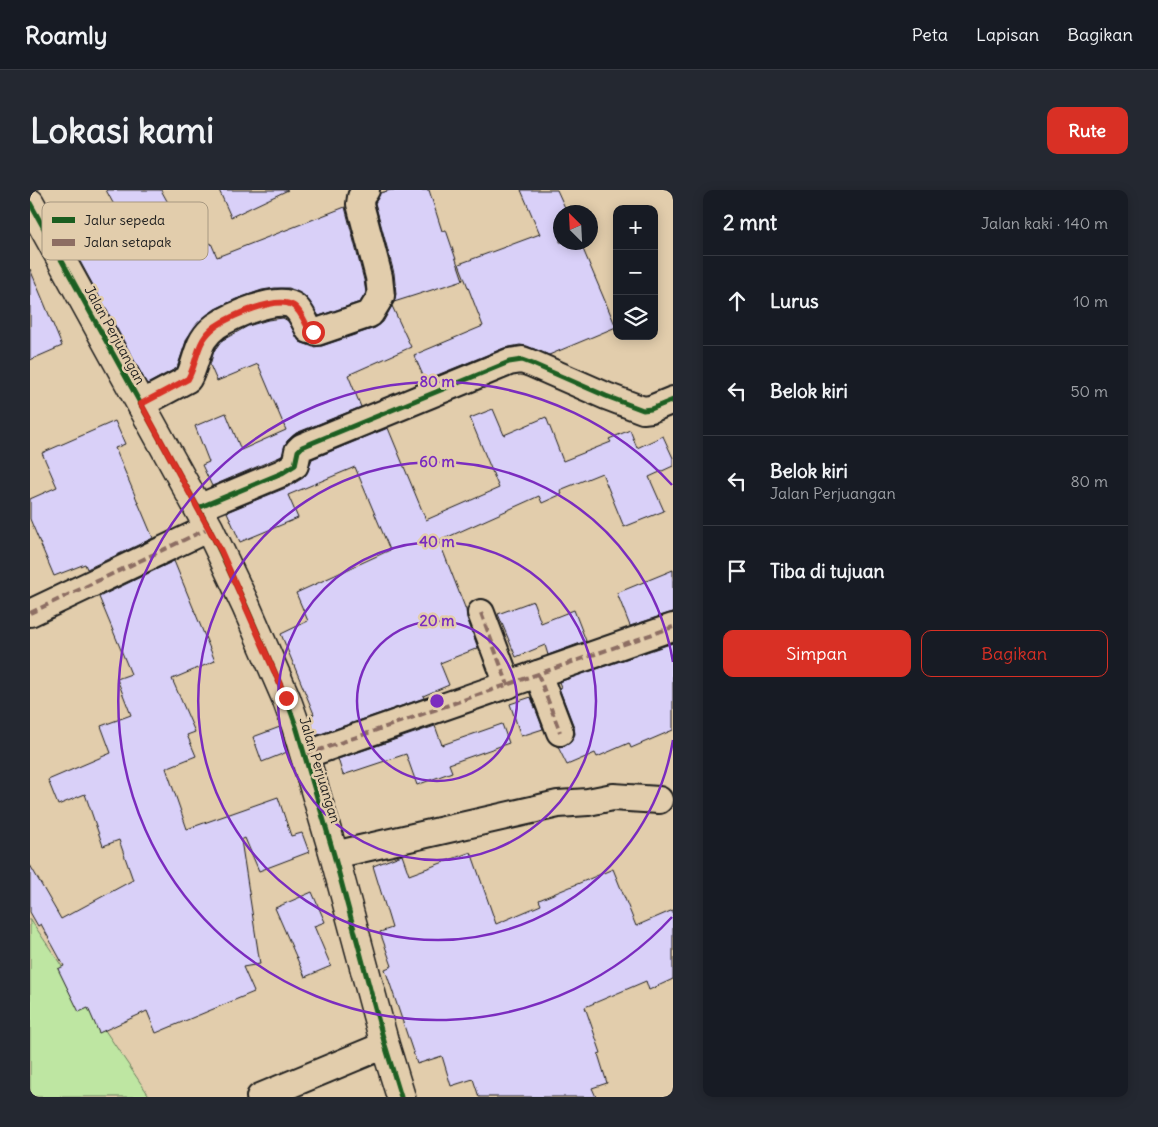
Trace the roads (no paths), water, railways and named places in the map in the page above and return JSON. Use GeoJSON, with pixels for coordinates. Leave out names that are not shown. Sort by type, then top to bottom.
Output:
{"type":"FeatureCollection","features":[{"type":"Feature","properties":{"kind":"street"},"geometry":{"type":"LineString","coordinates":[[141,404],[188,379],[204,339],[215,327],[236,316],[273,303],[286,302],[296,309],[309,330],[317,332],[370,314],[381,296],[379,277],[360,204],[361,197],[366,190]]}},
{"type":"Feature","properties":{"kind":"street","name":"Jalan Perjuangan"},"geometry":{"type":"LineString","coordinates":[[30,203],[42,225]]}},
{"type":"Feature","properties":{"kind":"street","name":"Jalan Perjuangan"},"geometry":{"type":"LineString","coordinates":[[61,260],[204,518],[233,576],[286,698],[305,755],[334,855],[385,1045],[401,1097]]}},
{"type":"Feature","properties":{"kind":"street"},"geometry":{"type":"LineString","coordinates":[[30,613],[282,473],[295,465],[298,451],[302,446],[509,362],[522,360],[643,410],[651,409],[673,400]]}},
{"type":"Feature","properties":{"kind":"street"},"geometry":{"type":"LineString","coordinates":[[481,613],[508,685]]}},
{"type":"Feature","properties":{"kind":"street"},"geometry":{"type":"LineString","coordinates":[[305,755],[673,627]]}},
{"type":"Feature","properties":{"kind":"street"},"geometry":{"type":"LineString","coordinates":[[538,674],[560,732]]}},
{"type":"Feature","properties":{"kind":"street"},"geometry":{"type":"LineString","coordinates":[[334,855],[558,804],[588,802],[613,797],[659,800]]}},
{"type":"Feature","properties":{"kind":"street"},"geometry":{"type":"LineString","coordinates":[[260,1097],[385,1045]]}}]}
